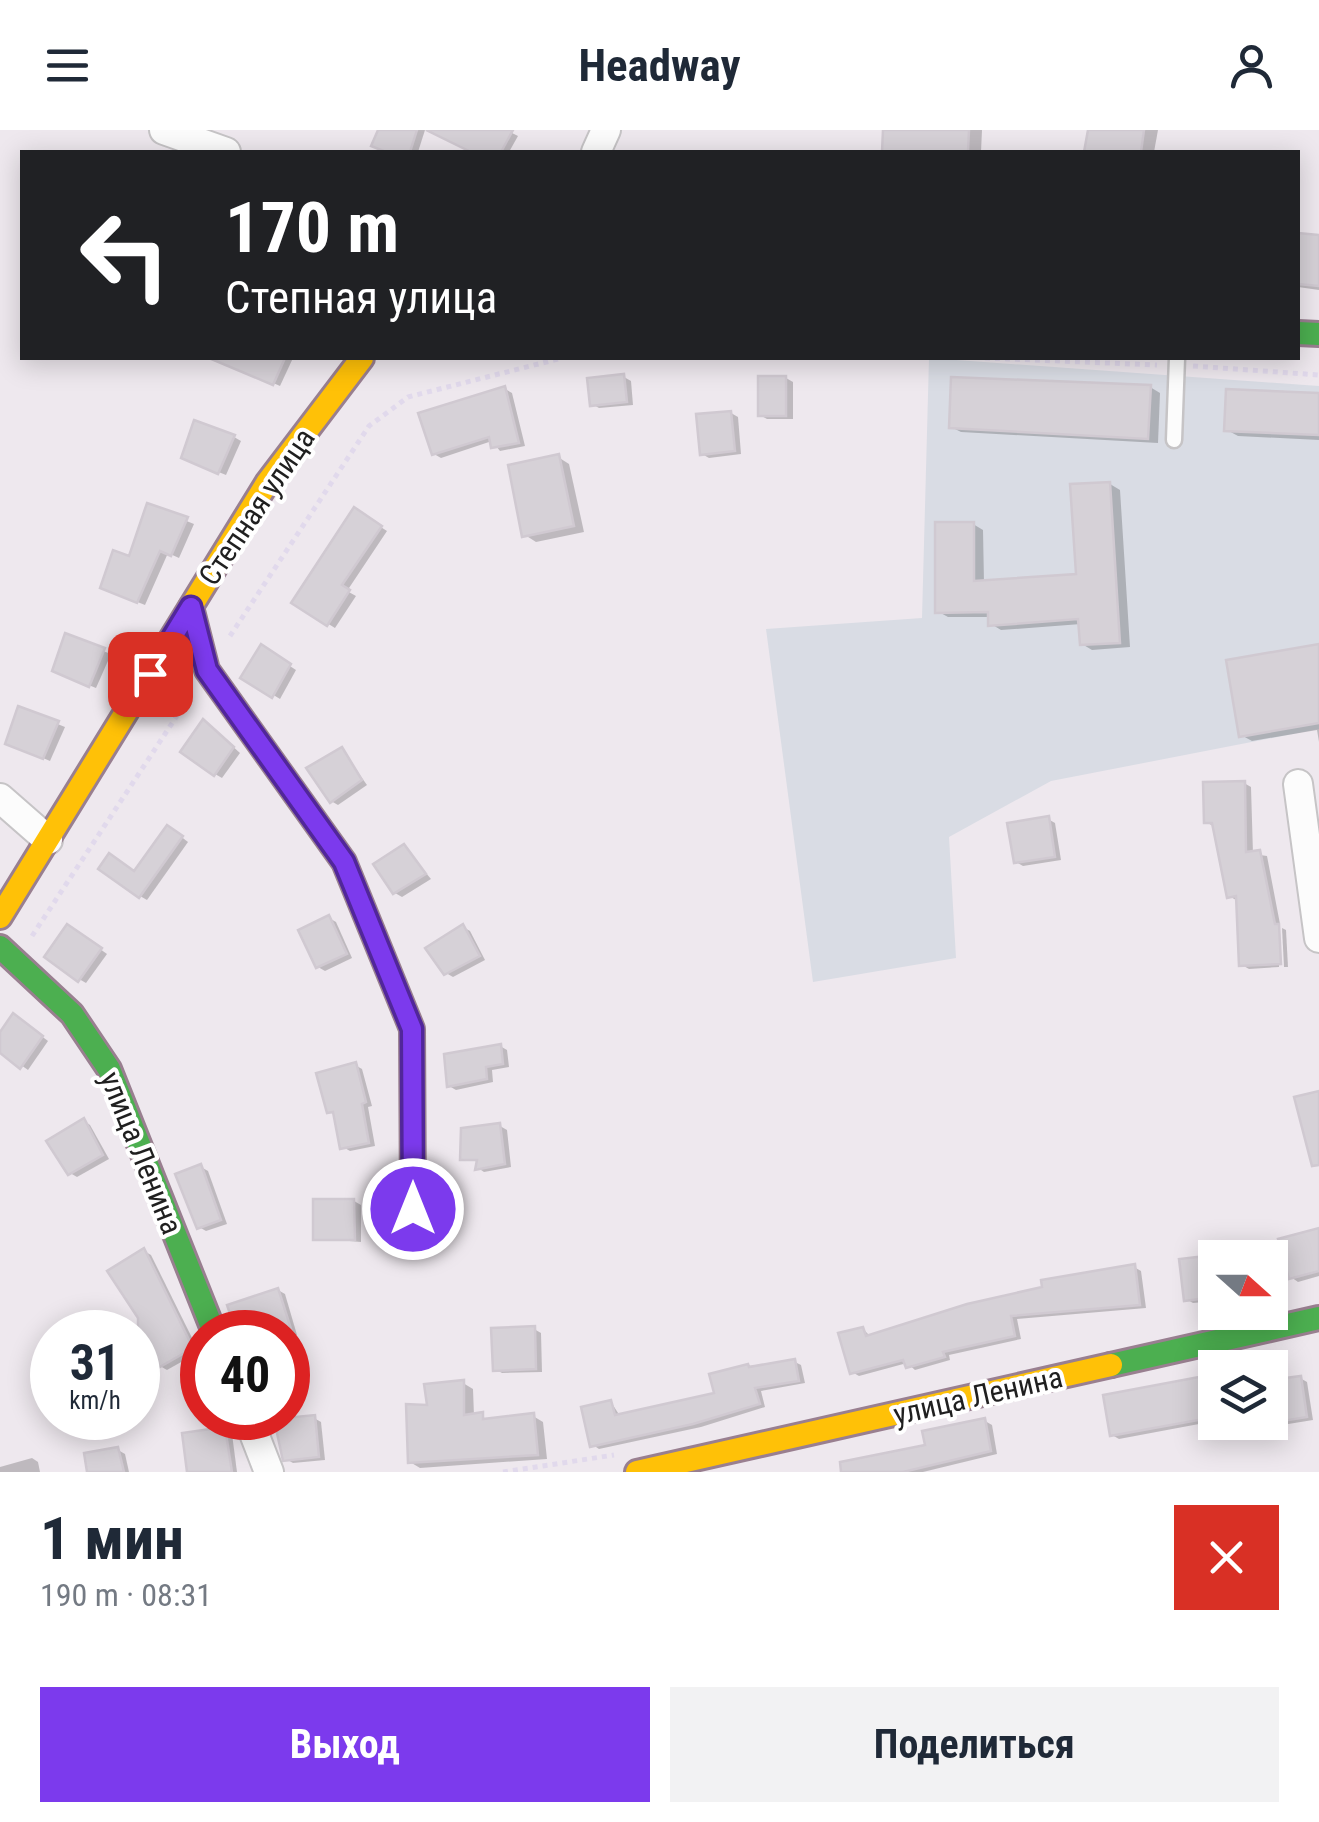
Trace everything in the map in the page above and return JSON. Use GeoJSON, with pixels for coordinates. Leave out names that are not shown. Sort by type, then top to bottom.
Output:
{"type":"FeatureCollection","features":[{"type":"Feature","properties":{"kind":"street"},"geometry":{"type":"LineString","coordinates":[[164,130],[220,150]]}},
{"type":"Feature","properties":{"kind":"street","name":"Степная улица"},"geometry":{"type":"LineString","coordinates":[[0,916],[267,483],[360,360]]}},
{"type":"Feature","properties":{"kind":"street"},"geometry":{"type":"LineString","coordinates":[[191,607],[207,670],[344,862],[412,1029],[413,1209]]}},
{"type":"Feature","properties":{"kind":"street"},"geometry":{"type":"LineString","coordinates":[[1298,784],[1319,938]]}},
{"type":"Feature","properties":{"kind":"street"},"geometry":{"type":"LineString","coordinates":[[0,798],[48,840]]}},
{"type":"Feature","properties":{"kind":"street","name":"улица Ленина"},"geometry":{"type":"LineString","coordinates":[[8,954],[72,1014],[109,1069],[205,1310]]}},
{"type":"Feature","properties":{"kind":"street","name":"улица Ленина"},"geometry":{"type":"LineString","coordinates":[[637,1472],[1319,1318]]}},
{"type":"Feature","properties":{"kind":"street"},"geometry":{"type":"LineString","coordinates":[[257,1440],[269,1472]]}},
{"type":"Feature","properties":{"kind":"lane"},"geometry":{"type":"LineString","coordinates":[[1174,440],[1177,361]]}},
{"type":"Feature","properties":{"kind":"path"},"geometry":{"type":"LineString","coordinates":[[8,954],[207,670],[369,426],[408,397],[554,360]]}},
{"type":"Feature","properties":{"kind":"path"},"geometry":{"type":"LineString","coordinates":[[1113,360],[1177,361],[1319,374]]}},
{"type":"Feature","properties":{"kind":"shaded area"},"geometry":{"type":"Polygon","coordinates":[[[929,360],[1319,386],[1319,729],[1051,781],[949,837],[956,958],[813,982],[766,629],[922,618],[929,360]]]}},
{"type":"Feature","properties":{"kind":"building"},"geometry":{"type":"Polygon","coordinates":[[[378,130],[417,130],[411,150],[371,146],[378,130]]]}},
{"type":"Feature","properties":{"kind":"building"},"geometry":{"type":"Polygon","coordinates":[[[426,130],[513,130],[502,150],[467,150],[426,130]]]}},
{"type":"Feature","properties":{"kind":"building"},"geometry":{"type":"Polygon","coordinates":[[[883,130],[969,130],[968,150],[882,150],[883,130]]]}},
{"type":"Feature","properties":{"kind":"building"},"geometry":{"type":"Polygon","coordinates":[[[1088,130],[1144,130],[1141,150],[1084,150],[1088,130]]]}},
{"type":"Feature","properties":{"kind":"building"},"geometry":{"type":"Polygon","coordinates":[[[1300,233],[1319,235],[1319,286],[1300,284],[1300,233]]]}},
{"type":"Feature","properties":{"kind":"building"},"geometry":{"type":"Polygon","coordinates":[[[214,360],[284,360],[273,385],[214,360]]]}},
{"type":"Feature","properties":{"kind":"building"},"geometry":{"type":"Polygon","coordinates":[[[624,374],[627,402],[590,406],[587,378],[624,374]]]}},
{"type":"Feature","properties":{"kind":"building"},"geometry":{"type":"Polygon","coordinates":[[[758,376],[786,376],[786,416],[758,416],[758,376]]]}},
{"type":"Feature","properties":{"kind":"building"},"geometry":{"type":"Polygon","coordinates":[[[951,377],[1151,385],[1148,439],[949,428],[951,377]]]}},
{"type":"Feature","properties":{"kind":"building"},"geometry":{"type":"Polygon","coordinates":[[[505,386],[519,443],[491,448],[489,437],[432,455],[418,413],[505,386]]]}},
{"type":"Feature","properties":{"kind":"building"},"geometry":{"type":"Polygon","coordinates":[[[1226,389],[1319,393],[1319,435],[1224,431],[1226,389]]]}},
{"type":"Feature","properties":{"kind":"building"},"geometry":{"type":"Polygon","coordinates":[[[731,411],[735,451],[700,455],[696,414],[731,411]]]}},
{"type":"Feature","properties":{"kind":"building"},"geometry":{"type":"Polygon","coordinates":[[[194,420],[235,435],[218,474],[181,458],[194,420]]]}},
{"type":"Feature","properties":{"kind":"building"},"geometry":{"type":"Polygon","coordinates":[[[559,454],[574,526],[522,537],[508,465],[559,454]]]}},
{"type":"Feature","properties":{"kind":"building"},"geometry":{"type":"Polygon","coordinates":[[[1110,482],[1120,643],[1080,645],[1078,619],[988,626],[988,612],[935,613],[935,522],[974,522],[974,581],[1076,574],[1070,484],[1110,482]]]}},
{"type":"Feature","properties":{"kind":"building"},"geometry":{"type":"Polygon","coordinates":[[[147,503],[188,517],[171,556],[160,551],[137,603],[100,588],[113,550],[129,556],[147,503]]]}},
{"type":"Feature","properties":{"kind":"building"},"geometry":{"type":"Polygon","coordinates":[[[354,507],[382,526],[342,585],[350,590],[327,626],[291,603],[354,507]]]}},
{"type":"Feature","properties":{"kind":"building"},"geometry":{"type":"Polygon","coordinates":[[[65,633],[105,648],[89,687],[52,671],[65,633]]]}},
{"type":"Feature","properties":{"kind":"building"},"geometry":{"type":"Polygon","coordinates":[[[261,644],[291,664],[272,698],[240,678],[261,644]]]}},
{"type":"Feature","properties":{"kind":"building"},"geometry":{"type":"Polygon","coordinates":[[[1319,644],[1319,723],[1239,737],[1226,660],[1319,644]]]}},
{"type":"Feature","properties":{"kind":"building"},"geometry":{"type":"Polygon","coordinates":[[[18,706],[59,721],[43,759],[5,744],[18,706]]]}},
{"type":"Feature","properties":{"kind":"building"},"geometry":{"type":"Polygon","coordinates":[[[203,719],[234,747],[214,776],[180,752],[203,719]]]}},
{"type":"Feature","properties":{"kind":"building"},"geometry":{"type":"Polygon","coordinates":[[[342,747],[362,780],[330,803],[306,768],[342,747]]]}},
{"type":"Feature","properties":{"kind":"building"},"geometry":{"type":"Polygon","coordinates":[[[1245,781],[1246,852],[1260,850],[1275,924],[1279,924],[1281,964],[1239,966],[1236,896],[1227,898],[1212,823],[1204,823],[1203,782],[1245,781]]]}},
{"type":"Feature","properties":{"kind":"building"},"geometry":{"type":"Polygon","coordinates":[[[1049,816],[1055,857],[1014,863],[1007,823],[1049,816]]]}},
{"type":"Feature","properties":{"kind":"building"},"geometry":{"type":"Polygon","coordinates":[[[167,825],[183,836],[139,898],[98,869],[109,853],[134,871],[167,825]]]}},
{"type":"Feature","properties":{"kind":"building"},"geometry":{"type":"Polygon","coordinates":[[[404,844],[426,874],[393,894],[373,864],[404,844]]]}},
{"type":"Feature","properties":{"kind":"building"},"geometry":{"type":"Polygon","coordinates":[[[329,915],[347,954],[316,968],[298,930],[329,915]]]}},
{"type":"Feature","properties":{"kind":"building"},"geometry":{"type":"Polygon","coordinates":[[[67,924],[102,948],[78,982],[44,957],[67,924]]]}},
{"type":"Feature","properties":{"kind":"building"},"geometry":{"type":"Polygon","coordinates":[[[463,924],[480,956],[444,975],[425,948],[463,924]]]}},
{"type":"Feature","properties":{"kind":"building"},"geometry":{"type":"Polygon","coordinates":[[[13,1013],[43,1036],[20,1069],[0,1053],[0,1032],[13,1013]]]}},
{"type":"Feature","properties":{"kind":"building"},"geometry":{"type":"Polygon","coordinates":[[[501,1044],[503,1064],[486,1067],[487,1079],[447,1087],[444,1054],[501,1044]]]}},
{"type":"Feature","properties":{"kind":"building"},"geometry":{"type":"Polygon","coordinates":[[[356,1062],[366,1102],[362,1104],[369,1143],[340,1149],[333,1112],[327,1113],[316,1073],[356,1062]]]}},
{"type":"Feature","properties":{"kind":"building"},"geometry":{"type":"Polygon","coordinates":[[[1319,1091],[1319,1165],[1312,1166],[1294,1097],[1319,1091]]]}},
{"type":"Feature","properties":{"kind":"building"},"geometry":{"type":"Polygon","coordinates":[[[84,1118],[103,1155],[68,1175],[46,1141],[84,1118]]]}},
{"type":"Feature","properties":{"kind":"building"},"geometry":{"type":"Polygon","coordinates":[[[500,1123],[505,1164],[475,1170],[477,1160],[460,1160],[461,1128],[500,1123]]]}},
{"type":"Feature","properties":{"kind":"building"},"geometry":{"type":"Polygon","coordinates":[[[201,1164],[221,1220],[197,1229],[175,1174],[201,1164]]]}},
{"type":"Feature","properties":{"kind":"building"},"geometry":{"type":"Polygon","coordinates":[[[313,1199],[354,1199],[355,1240],[313,1240],[313,1199]]]}},
{"type":"Feature","properties":{"kind":"building"},"geometry":{"type":"Polygon","coordinates":[[[1319,1228],[1319,1271],[1289,1279],[1288,1240],[1278,1239],[1319,1228]]]}},
{"type":"Feature","properties":{"kind":"building"},"geometry":{"type":"Polygon","coordinates":[[[144,1248],[180,1321],[180,1355],[160,1367],[160,1310],[133,1310],[107,1271],[144,1248]]]}},
{"type":"Feature","properties":{"kind":"building"},"geometry":{"type":"Polygon","coordinates":[[[1198,1257],[1198,1299],[1184,1301],[1179,1259],[1198,1257]]]}},
{"type":"Feature","properties":{"kind":"building"},"geometry":{"type":"Polygon","coordinates":[[[1135,1264],[1140,1305],[1011,1316],[1015,1336],[943,1352],[945,1357],[906,1368],[903,1360],[850,1374],[838,1333],[863,1327],[866,1336],[967,1304],[1042,1287],[1041,1280],[1135,1264]]]}},
{"type":"Feature","properties":{"kind":"building"},"geometry":{"type":"Polygon","coordinates":[[[278,1288],[285,1310],[229,1310],[227,1305],[278,1288]]]}},
{"type":"Feature","properties":{"kind":"building"},"geometry":{"type":"Polygon","coordinates":[[[535,1326],[536,1369],[493,1371],[491,1328],[535,1326]]]}},
{"type":"Feature","properties":{"kind":"building"},"geometry":{"type":"Polygon","coordinates":[[[795,1359],[799,1381],[755,1388],[760,1404],[590,1447],[581,1407],[611,1400],[615,1415],[714,1393],[709,1374],[748,1364],[749,1367],[795,1359]]]}},
{"type":"Feature","properties":{"kind":"building"},"geometry":{"type":"Polygon","coordinates":[[[1301,1376],[1307,1417],[1288,1420],[1288,1378],[1301,1376]]]}},
{"type":"Feature","properties":{"kind":"building"},"geometry":{"type":"Polygon","coordinates":[[[1198,1377],[1198,1420],[1110,1436],[1103,1395],[1198,1377]]]}},
{"type":"Feature","properties":{"kind":"building"},"geometry":{"type":"Polygon","coordinates":[[[464,1380],[464,1415],[483,1412],[483,1419],[534,1413],[538,1455],[408,1463],[406,1404],[427,1405],[424,1384],[464,1380]]]}},
{"type":"Feature","properties":{"kind":"building"},"geometry":{"type":"Polygon","coordinates":[[[310,1415],[315,1415],[319,1457],[283,1461],[278,1440],[310,1440],[310,1415]]]}},
{"type":"Feature","properties":{"kind":"building"},"geometry":{"type":"Polygon","coordinates":[[[985,1418],[991,1451],[903,1472],[841,1472],[840,1462],[925,1445],[922,1431],[985,1418]]]}},
{"type":"Feature","properties":{"kind":"building"},"geometry":{"type":"Polygon","coordinates":[[[183,1440],[227,1440],[232,1472],[187,1472],[183,1440]]]}},
{"type":"Feature","properties":{"kind":"building"},"geometry":{"type":"Polygon","coordinates":[[[118,1447],[124,1472],[87,1472],[84,1453],[118,1447]]]}},
{"type":"Feature","properties":{"kind":"traffic: fast"},"geometry":{"type":"LineString","coordinates":[[1300,333],[1319,334]]}},
{"type":"Feature","properties":{"kind":"traffic: fast"},"geometry":{"type":"LineString","coordinates":[[191,607],[207,670],[344,862],[412,1029],[413,1209]]}},
{"type":"Feature","properties":{"kind":"traffic: fast"},"geometry":{"type":"LineString","coordinates":[[0,947],[72,1014],[109,1069],[205,1310]]}},
{"type":"Feature","properties":{"kind":"traffic: fast"},"geometry":{"type":"LineString","coordinates":[[1111,1365],[1319,1318]]}},
{"type":"Feature","properties":{"kind":"traffic: slow"},"geometry":{"type":"LineString","coordinates":[[0,917],[267,483],[360,360]]}},
{"type":"Feature","properties":{"kind":"traffic: slow"},"geometry":{"type":"LineString","coordinates":[[637,1472],[1111,1365]]}},
{"type":"Feature","properties":{"kind":"route"},"geometry":{"type":"LineString","coordinates":[[150,674],[191,607],[207,670],[344,862],[412,1029],[413,1209]]}}]}
